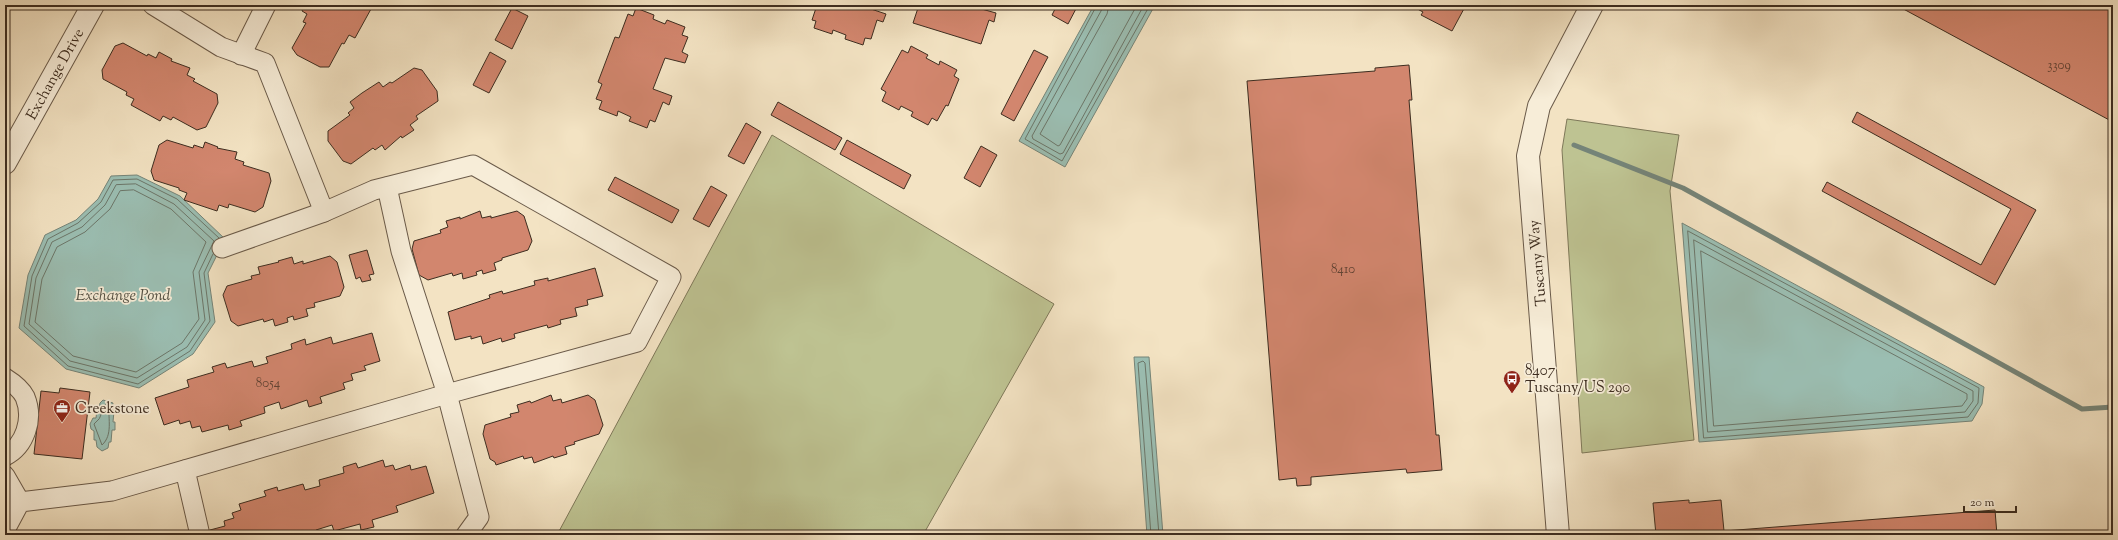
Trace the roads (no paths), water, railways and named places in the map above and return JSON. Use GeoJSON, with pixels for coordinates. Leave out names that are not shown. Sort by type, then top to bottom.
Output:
{"type":"FeatureCollection","features":[{"type":"Feature","properties":{"kind":"street","name":"Exchange Drive"},"geometry":{"type":"LineString","coordinates":[[5,163],[93,5]]}},
{"type":"Feature","properties":{"kind":"street"},"geometry":{"type":"LineString","coordinates":[[153,5],[221,47],[265,63],[324,212]]}},
{"type":"Feature","properties":{"kind":"street"},"geometry":{"type":"LineString","coordinates":[[241,55],[266,5]]}},
{"type":"Feature","properties":{"kind":"street","name":"Tuscany Way"},"geometry":{"type":"LineString","coordinates":[[1558,535],[1528,156],[1539,106],[1592,5]]}},
{"type":"Feature","properties":{"kind":"street"},"geometry":{"type":"LineString","coordinates":[[20,502],[112,491],[446,394],[637,342],[671,277],[473,165],[374,190],[324,212],[222,248]]}},
{"type":"Feature","properties":{"kind":"street"},"geometry":{"type":"LineString","coordinates":[[387,187],[401,250],[446,394],[479,517],[466,535]]}},
{"type":"Feature","properties":{"kind":"street"},"geometry":{"type":"LineString","coordinates":[[5,378],[15,384],[25,397],[28,410],[27,428],[23,440],[16,449],[5,456]]}},
{"type":"Feature","properties":{"kind":"street"},"geometry":{"type":"LineString","coordinates":[[184,470],[200,535]]}},
{"type":"Feature","properties":{"kind":"street"},"geometry":{"type":"LineString","coordinates":[[5,476],[20,502]]}},
{"type":"Feature","properties":{"kind":"street"},"geometry":{"type":"LineString","coordinates":[[5,530],[20,502]]}},
{"type":"Feature","properties":{"kind":"water"},"geometry":{"type":"Polygon","coordinates":[[[1094,5],[1155,5],[1065,167],[1019,141],[1094,5]]]}},
{"type":"Feature","properties":{"kind":"water","name":"Exchange Pond"},"geometry":{"type":"Polygon","coordinates":[[[137,175],[180,196],[225,239],[208,273],[215,322],[193,354],[139,388],[66,369],[19,328],[28,275],[45,235],[76,220],[98,199],[111,176],[137,175]]]}},
{"type":"Feature","properties":{"kind":"water"},"geometry":{"type":"Polygon","coordinates":[[[1682,223],[1984,387],[1982,404],[1972,421],[1699,442],[1682,223]]]}},
{"type":"Feature","properties":{"kind":"water"},"geometry":{"type":"Polygon","coordinates":[[[1134,357],[1149,357],[1163,535],[1147,535],[1134,357]]]}},
{"type":"Feature","properties":{"kind":"water"},"geometry":{"type":"Polygon","coordinates":[[[103,400],[113,403],[112,410],[114,411],[113,422],[115,422],[115,430],[112,430],[111,442],[109,442],[108,448],[102,451],[97,447],[96,440],[94,440],[94,431],[91,429],[90,424],[93,418],[96,418],[97,409],[99,409],[100,403],[103,400]]]}},
{"type":"Feature","properties":{"kind":"waterway"},"geometry":{"type":"LineString","coordinates":[[1574,145],[1683,188],[2082,409],[2113,407]]}},
{"type":"Feature","properties":{"kind":"place","name":"8407 Tuscany/US 290"},"geometry":{"type":"Point","coordinates":[1512,394]}},
{"type":"Feature","properties":{"kind":"place","name":"Creekstone"},"geometry":{"type":"Point","coordinates":[62,423]}}]}
